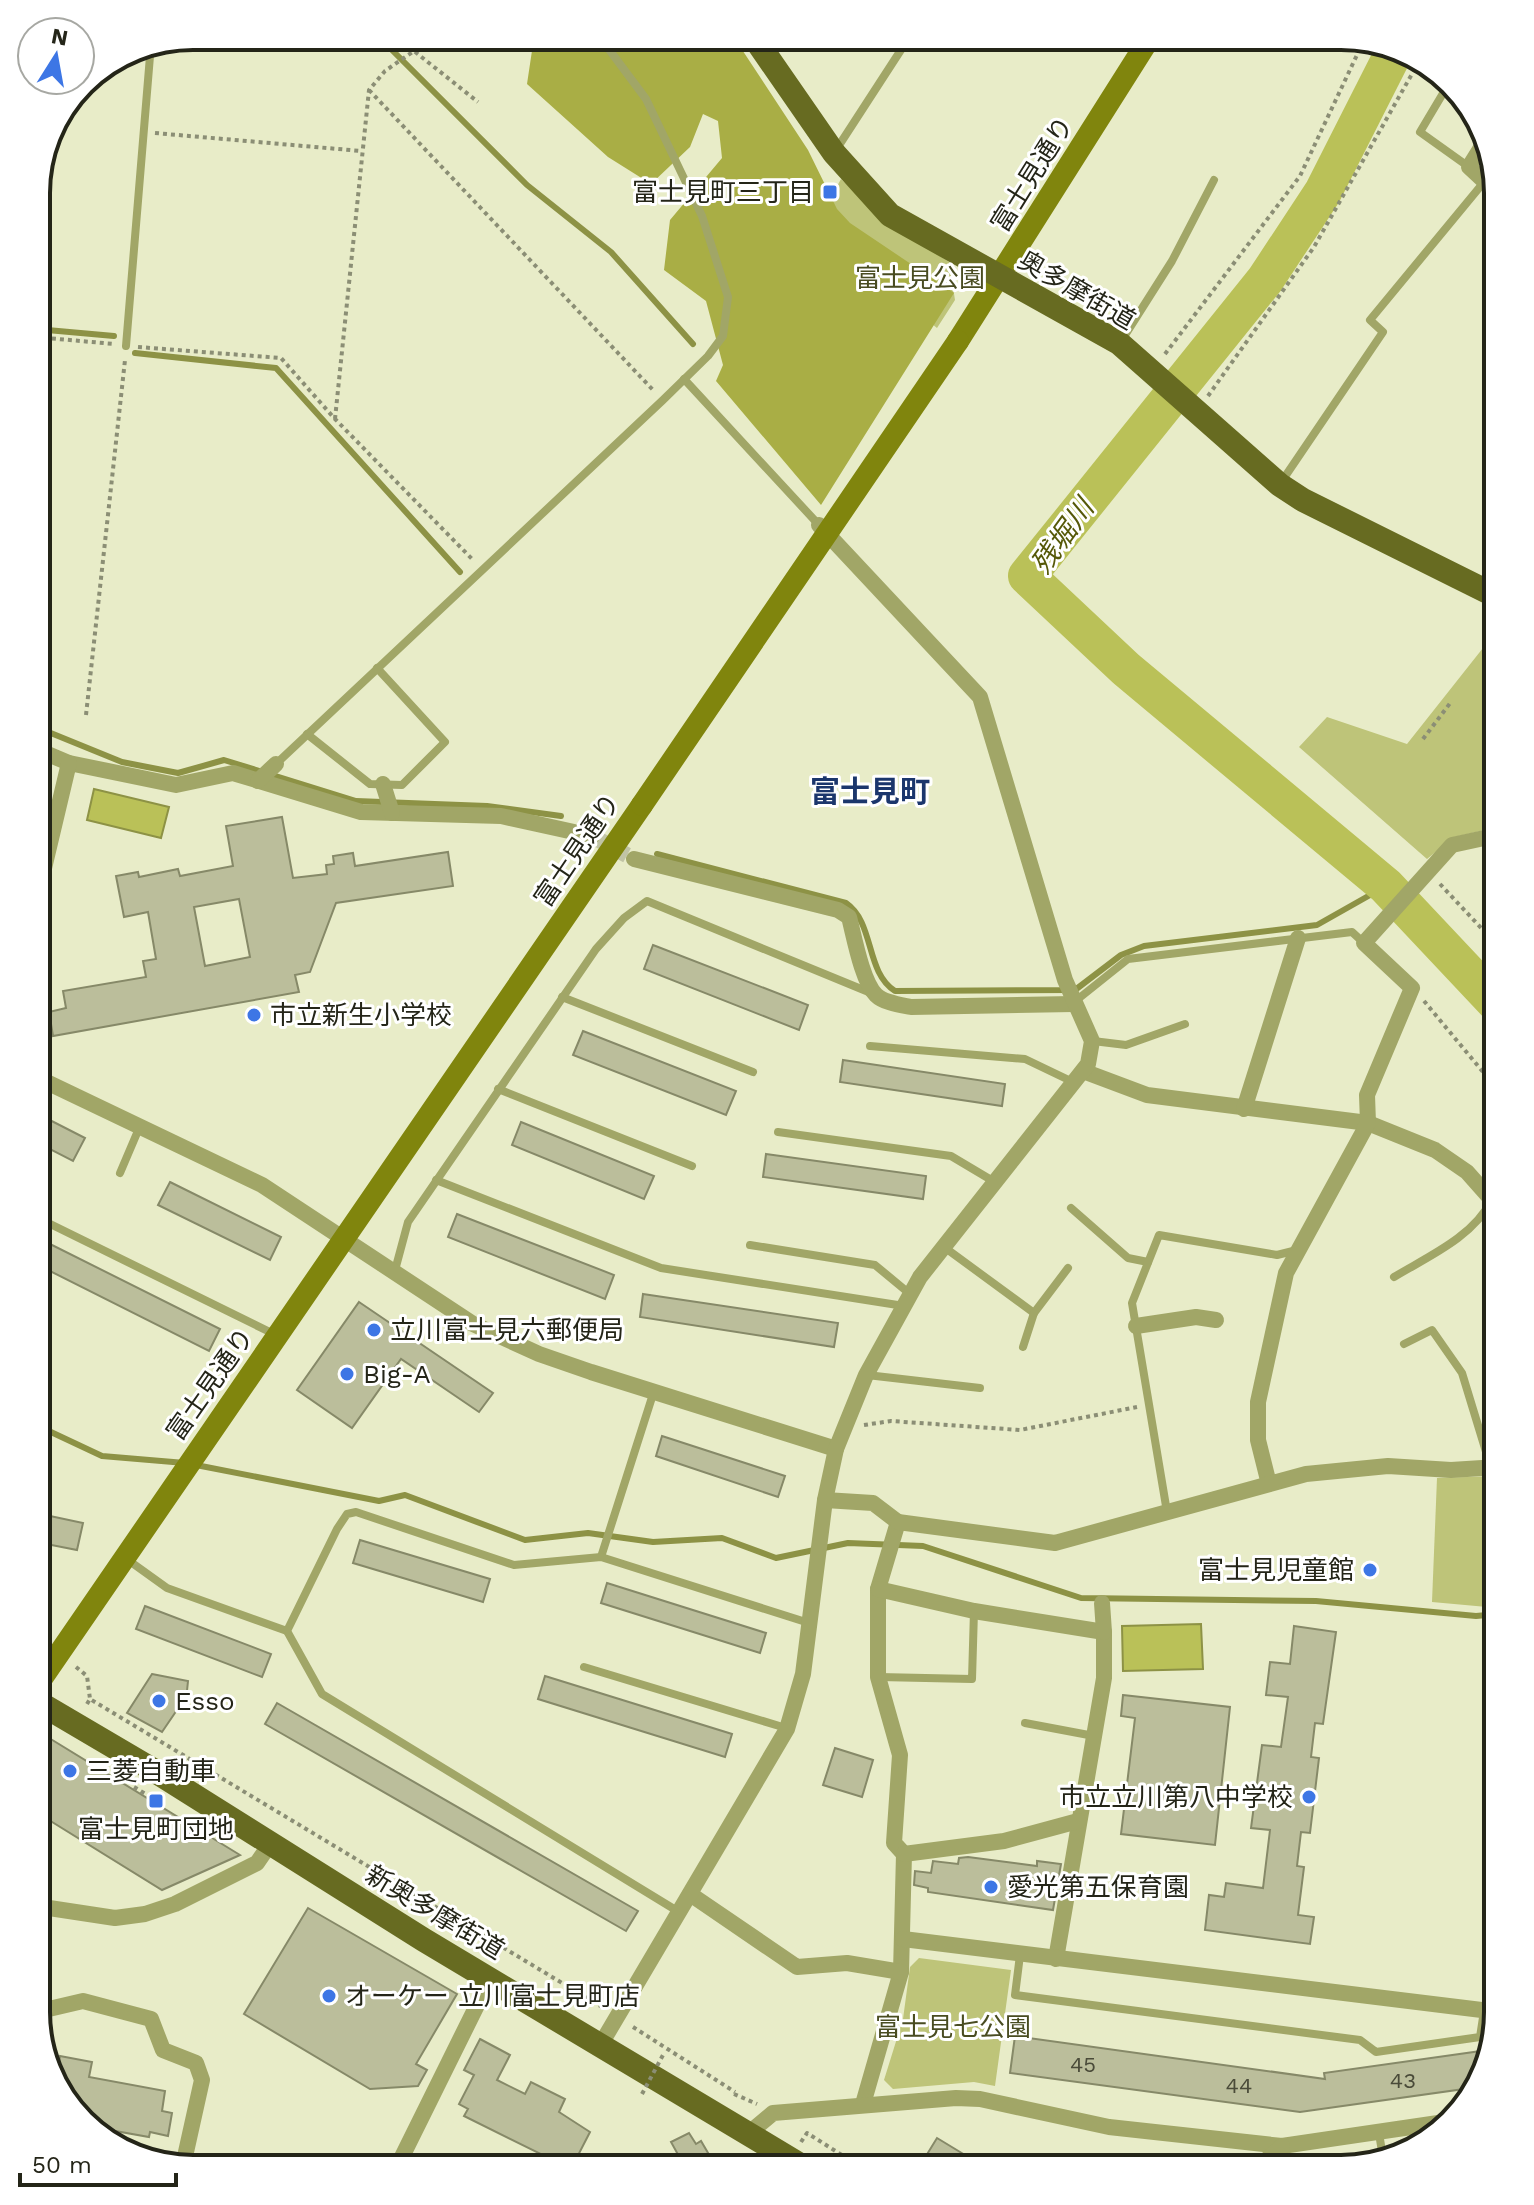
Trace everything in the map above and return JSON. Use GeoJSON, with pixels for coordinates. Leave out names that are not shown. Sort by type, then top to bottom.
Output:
{"type":"FeatureCollection","features":[{"type":"Feature","properties":{"kind":"main road","name":"奥多摩街道"},"geometry":{"type":"LineString","coordinates":[[763,50],[834,153],[890,215],[1119,343],[1280,485],[1329,515],[1484,590]]}},
{"type":"Feature","properties":{"kind":"main road","name":"新奥多摩街道"},"geometry":{"type":"LineString","coordinates":[[50,1709],[783,2155]]}},
{"type":"Feature","properties":{"kind":"street","name":"富士見通り"},"geometry":{"type":"LineString","coordinates":[[50,1667],[958,341],[1142,50]]}},
{"type":"Feature","properties":{"kind":"street"},"geometry":{"type":"LineString","coordinates":[[1478,153],[1469,167],[1483,181]]}},
{"type":"Feature","properties":{"kind":"street"},"geometry":{"type":"LineString","coordinates":[[601,2044],[787,1729],[803,1674],[825,1500],[836,1449],[866,1375],[907,1300],[944,1247],[1092,1054],[1092,1041],[1069,992],[980,697],[819,525]]}},
{"type":"Feature","properties":{"kind":"street"},"geometry":{"type":"LineString","coordinates":[[50,755],[69,763],[176,785],[233,773],[361,812],[501,816],[592,836]]}},
{"type":"Feature","properties":{"kind":"street"},"geometry":{"type":"LineString","coordinates":[[50,843],[69,763]]}},
{"type":"Feature","properties":{"kind":"street"},"geometry":{"type":"LineString","coordinates":[[259,780],[276,764]]}},
{"type":"Feature","properties":{"kind":"street"},"geometry":{"type":"LineString","coordinates":[[383,784],[392,813]]}},
{"type":"Feature","properties":{"kind":"street"},"geometry":{"type":"LineString","coordinates":[[1269,1484],[1258,1440],[1258,1402],[1272,1350],[1277,1307],[1286,1273],[1368,1123],[1367,1095],[1412,988],[1364,943],[1426,875],[1438,856],[1452,845],[1484,838]]}},
{"type":"Feature","properties":{"kind":"street"},"geometry":{"type":"LineString","coordinates":[[634,859],[838,910],[849,917],[864,970],[876,995],[911,1007],[1069,992]]}},
{"type":"Feature","properties":{"kind":"street"},"geometry":{"type":"LineString","coordinates":[[1244,1109],[1298,938]]}},
{"type":"Feature","properties":{"kind":"street"},"geometry":{"type":"LineString","coordinates":[[1078,1076],[1147,1095],[1368,1123],[1435,1150],[1467,1172],[1484,1191]]}},
{"type":"Feature","properties":{"kind":"street"},"geometry":{"type":"LineString","coordinates":[[50,1083],[262,1185],[473,1324],[539,1354],[836,1449]]}},
{"type":"Feature","properties":{"kind":"street"},"geometry":{"type":"LineString","coordinates":[[1136,1326],[1196,1317],[1216,1320]]}},
{"type":"Feature","properties":{"kind":"street"},"geometry":{"type":"LineString","coordinates":[[825,1500],[873,1503],[896,1528],[1055,1543],[1306,1474],[1388,1466],[1484,1468]]}},
{"type":"Feature","properties":{"kind":"street"},"geometry":{"type":"LineString","coordinates":[[863,2104],[901,1972],[903,1939],[904,1854],[894,1843],[900,1755],[878,1677],[878,1589],[896,1528]]}},
{"type":"Feature","properties":{"kind":"street"},"geometry":{"type":"LineString","coordinates":[[878,1589],[974,1611],[1104,1632]]}},
{"type":"Feature","properties":{"kind":"street"},"geometry":{"type":"LineString","coordinates":[[1056,1959],[1104,1678],[1102,1603]]}},
{"type":"Feature","properties":{"kind":"street"},"geometry":{"type":"LineString","coordinates":[[904,1854],[1004,1841],[1078,1821]]}},
{"type":"Feature","properties":{"kind":"street"},"geometry":{"type":"LineString","coordinates":[[50,1908],[115,1918],[145,1914],[175,1904],[257,1863],[270,1844]]}},
{"type":"Feature","properties":{"kind":"street"},"geometry":{"type":"LineString","coordinates":[[690,1894],[797,1967],[847,1963],[901,1972]]}},
{"type":"Feature","properties":{"kind":"street"},"geometry":{"type":"LineString","coordinates":[[903,1939],[1484,2010]]}},
{"type":"Feature","properties":{"kind":"street"},"geometry":{"type":"LineString","coordinates":[[403,2155],[490,1979]]}},
{"type":"Feature","properties":{"kind":"street"},"geometry":{"type":"LineString","coordinates":[[50,2009],[83,2001],[151,2019],[163,2050],[196,2063],[202,2080],[185,2155]]}},
{"type":"Feature","properties":{"kind":"street"},"geometry":{"type":"LineString","coordinates":[[748,2134],[773,2113],[863,2104],[980,2099],[1109,2127],[1282,2146],[1428,2125]]}},
{"type":"Feature","properties":{"kind":"street"},"geometry":{"type":"LineString","coordinates":[[1272,2155],[1282,2146]]}},
{"type":"Feature","properties":{"kind":"lane"},"geometry":{"type":"LineString","coordinates":[[276,764],[663,400],[708,356],[723,336],[728,297],[702,216],[646,99],[609,50]]}},
{"type":"Feature","properties":{"kind":"lane"},"geometry":{"type":"LineString","coordinates":[[834,153],[901,50]]}},
{"type":"Feature","properties":{"kind":"lane"},"geometry":{"type":"LineString","coordinates":[[126,346],[150,57]]}},
{"type":"Feature","properties":{"kind":"lane"},"geometry":{"type":"LineString","coordinates":[[1443,93],[1420,132],[1469,167]]}},
{"type":"Feature","properties":{"kind":"lane"},"geometry":{"type":"LineString","coordinates":[[1119,343],[1172,261],[1214,180]]}},
{"type":"Feature","properties":{"kind":"lane"},"geometry":{"type":"LineString","coordinates":[[1280,485],[1383,332],[1370,320],[1483,183]]}},
{"type":"Feature","properties":{"kind":"lane"},"geometry":{"type":"LineString","coordinates":[[684,379],[819,525]]}},
{"type":"Feature","properties":{"kind":"lane"},"geometry":{"type":"LineString","coordinates":[[307,734],[370,784],[402,785],[445,742],[377,668]]}},
{"type":"Feature","properties":{"kind":"lane"},"geometry":{"type":"LineString","coordinates":[[394,1274],[408,1222],[436,1180],[596,949],[624,918],[647,901],[876,995]]}},
{"type":"Feature","properties":{"kind":"lane"},"geometry":{"type":"LineString","coordinates":[[1069,992],[1128,959],[1352,932],[1364,943]]}},
{"type":"Feature","properties":{"kind":"lane"},"geometry":{"type":"LineString","coordinates":[[562,997],[753,1072]]}},
{"type":"Feature","properties":{"kind":"lane"},"geometry":{"type":"LineString","coordinates":[[1092,1041],[1126,1045],[1185,1024]]}},
{"type":"Feature","properties":{"kind":"lane"},"geometry":{"type":"LineString","coordinates":[[870,1046],[1025,1059],[1078,1076]]}},
{"type":"Feature","properties":{"kind":"lane"},"geometry":{"type":"LineString","coordinates":[[498,1089],[692,1166]]}},
{"type":"Feature","properties":{"kind":"lane"},"geometry":{"type":"LineString","coordinates":[[120,1173],[141,1125]]}},
{"type":"Feature","properties":{"kind":"lane"},"geometry":{"type":"LineString","coordinates":[[778,1132],[951,1156],[993,1181]]}},
{"type":"Feature","properties":{"kind":"lane"},"geometry":{"type":"LineString","coordinates":[[436,1180],[661,1268],[907,1300]]}},
{"type":"Feature","properties":{"kind":"lane"},"geometry":{"type":"LineString","coordinates":[[1071,1208],[1128,1258],[1148,1262]]}},
{"type":"Feature","properties":{"kind":"lane"},"geometry":{"type":"LineString","coordinates":[[1394,1277],[1453,1241],[1484,1215]]}},
{"type":"Feature","properties":{"kind":"lane"},"geometry":{"type":"LineString","coordinates":[[50,1224],[278,1336]]}},
{"type":"Feature","properties":{"kind":"lane"},"geometry":{"type":"LineString","coordinates":[[1167,1513],[1132,1303],[1159,1235],[1277,1255],[1297,1250]]}},
{"type":"Feature","properties":{"kind":"lane"},"geometry":{"type":"LineString","coordinates":[[750,1245],[875,1265],[907,1300]]}},
{"type":"Feature","properties":{"kind":"lane"},"geometry":{"type":"LineString","coordinates":[[944,1247],[1034,1313]]}},
{"type":"Feature","properties":{"kind":"lane"},"geometry":{"type":"LineString","coordinates":[[1023,1347],[1034,1313],[1068,1268]]}},
{"type":"Feature","properties":{"kind":"lane"},"geometry":{"type":"LineString","coordinates":[[1404,1344],[1432,1330],[1462,1373],[1484,1438]]}},
{"type":"Feature","properties":{"kind":"lane"},"geometry":{"type":"LineString","coordinates":[[866,1375],[980,1388]]}},
{"type":"Feature","properties":{"kind":"lane"},"geometry":{"type":"LineString","coordinates":[[601,1557],[654,1391]]}},
{"type":"Feature","properties":{"kind":"lane"},"geometry":{"type":"LineString","coordinates":[[287,1631],[337,1529],[347,1514],[356,1512],[514,1565],[601,1557],[810,1623]]}},
{"type":"Feature","properties":{"kind":"lane"},"geometry":{"type":"LineString","coordinates":[[125,1558],[167,1588],[287,1631],[322,1694],[679,1912]]}},
{"type":"Feature","properties":{"kind":"lane"},"geometry":{"type":"LineString","coordinates":[[878,1677],[972,1679],[974,1611]]}},
{"type":"Feature","properties":{"kind":"lane"},"geometry":{"type":"LineString","coordinates":[[584,1667],[787,1729]]}},
{"type":"Feature","properties":{"kind":"lane"},"geometry":{"type":"LineString","coordinates":[[1025,1723],[1095,1736]]}},
{"type":"Feature","properties":{"kind":"lane"},"geometry":{"type":"LineString","coordinates":[[1020,1955],[1015,1995],[1360,2040],[1376,2052],[1480,2037],[1483,2030]]}},
{"type":"Feature","properties":{"kind":"lane"},"geometry":{"type":"LineString","coordinates":[[1379,2133],[1382,2149]]}},
{"type":"Feature","properties":{"kind":"path"},"geometry":{"type":"LineString","coordinates":[[335,419],[369,90],[393,65],[414,51],[478,102]]}},
{"type":"Feature","properties":{"kind":"path"},"geometry":{"type":"LineString","coordinates":[[1153,372],[1300,176],[1359,51]]}},
{"type":"Feature","properties":{"kind":"path"},"geometry":{"type":"LineString","coordinates":[[1196,410],[1314,247],[1414,70]]}},
{"type":"Feature","properties":{"kind":"path"},"geometry":{"type":"LineString","coordinates":[[369,90],[663,400]]}},
{"type":"Feature","properties":{"kind":"path"},"geometry":{"type":"LineString","coordinates":[[145,133],[362,151]]}},
{"type":"Feature","properties":{"kind":"path"},"geometry":{"type":"LineString","coordinates":[[50,338],[281,358],[335,419],[482,569]]}},
{"type":"Feature","properties":{"kind":"path"},"geometry":{"type":"LineString","coordinates":[[86,715],[126,346]]}},
{"type":"Feature","properties":{"kind":"path"},"geometry":{"type":"LineString","coordinates":[[1423,739],[1451,702]]}},
{"type":"Feature","properties":{"kind":"path"},"geometry":{"type":"LineString","coordinates":[[1426,875],[1484,932]]}},
{"type":"Feature","properties":{"kind":"path"},"geometry":{"type":"LineString","coordinates":[[1412,988],[1484,1073]]}},
{"type":"Feature","properties":{"kind":"path"},"geometry":{"type":"LineString","coordinates":[[842,1428],[891,1421],[1020,1430],[1148,1405]]}},
{"type":"Feature","properties":{"kind":"path"},"geometry":{"type":"LineString","coordinates":[[76,1724],[90,1699],[617,2017],[735,2092]]}},
{"type":"Feature","properties":{"kind":"path"},"geometry":{"type":"LineString","coordinates":[[642,2094],[663,2055]]}},
{"type":"Feature","properties":{"kind":"path"},"geometry":{"type":"LineString","coordinates":[[693,2075],[698,2068]]}},
{"type":"Feature","properties":{"kind":"green space"},"geometry":{"type":"Polygon","coordinates":[[[532,50],[742,50],[808,150],[837,209],[850,223],[954,293],[821,505],[716,381],[723,365],[706,301],[664,270],[670,220],[722,158],[718,121],[703,114],[690,147],[651,184],[608,157],[527,84],[532,50]]]}},
{"type":"Feature","properties":{"kind":"green space","name":"富士見公園"},"geometry":{"type":"Polygon","coordinates":[[[841,179],[883,219],[949,262],[955,300],[937,328],[814,228],[841,179]]]}},
{"type":"Feature","properties":{"kind":"green space"},"geometry":{"type":"Polygon","coordinates":[[[1484,647],[1484,830],[1454,837],[1427,859],[1299,747],[1327,717],[1407,744],[1484,647]]]}},
{"type":"Feature","properties":{"kind":"green space"},"geometry":{"type":"Polygon","coordinates":[[[1484,1476],[1484,1607],[1432,1602],[1437,1478],[1484,1476]]]}},
{"type":"Feature","properties":{"kind":"green space","name":"富士見七公園"},"geometry":{"type":"Polygon","coordinates":[[[919,1958],[1011,1970],[995,2086],[974,2082],[893,2089],[884,2080],[903,2019],[910,1967],[919,1958]]]}},
{"type":"Feature","properties":{"kind":"shaded area"},"geometry":{"type":"Polygon","coordinates":[[[94,789],[169,807],[161,838],[87,820],[94,789]]]}},
{"type":"Feature","properties":{"kind":"shaded area"},"geometry":{"type":"Polygon","coordinates":[[[1201,1624],[1203,1669],[1123,1671],[1122,1626],[1201,1624]]]}},
{"type":"Feature","properties":{"kind":"building"},"geometry":{"type":"Polygon","coordinates":[[[282,817],[293,878],[327,874],[326,865],[334,864],[333,856],[353,853],[355,866],[448,852],[453,886],[336,903],[310,972],[295,975],[299,992],[53,1036],[50,1012],[66,1008],[63,991],[146,977],[143,961],[156,959],[148,912],[124,917],[116,876],[138,872],[139,877],[178,869],[180,876],[233,866],[226,826],[282,817]],[[239,899],[194,907],[205,966],[250,957],[239,899]]]}},
{"type":"Feature","properties":{"kind":"building"},"geometry":{"type":"Polygon","coordinates":[[[653,945],[808,1005],[799,1030],[644,969],[653,945]]]}},
{"type":"Feature","properties":{"kind":"building"},"geometry":{"type":"Polygon","coordinates":[[[583,1031],[736,1091],[726,1115],[573,1055],[583,1031]]]}},
{"type":"Feature","properties":{"kind":"building"},"geometry":{"type":"Polygon","coordinates":[[[843,1060],[1005,1084],[1002,1106],[840,1082],[843,1060]]]}},
{"type":"Feature","properties":{"kind":"building"},"geometry":{"type":"Polygon","coordinates":[[[50,1120],[85,1138],[73,1161],[50,1149],[50,1120]]]}},
{"type":"Feature","properties":{"kind":"building"},"geometry":{"type":"Polygon","coordinates":[[[521,1122],[654,1176],[644,1199],[512,1145],[521,1122]]]}},
{"type":"Feature","properties":{"kind":"building"},"geometry":{"type":"Polygon","coordinates":[[[766,1154],[926,1176],[923,1199],[763,1177],[766,1154]]]}},
{"type":"Feature","properties":{"kind":"building"},"geometry":{"type":"Polygon","coordinates":[[[170,1182],[281,1237],[270,1260],[158,1205],[170,1182]]]}},
{"type":"Feature","properties":{"kind":"building"},"geometry":{"type":"Polygon","coordinates":[[[457,1214],[614,1275],[605,1299],[448,1237],[457,1214]]]}},
{"type":"Feature","properties":{"kind":"building"},"geometry":{"type":"Polygon","coordinates":[[[50,1244],[220,1329],[209,1351],[50,1271],[50,1244]]]}},
{"type":"Feature","properties":{"kind":"building"},"geometry":{"type":"Polygon","coordinates":[[[643,1294],[838,1323],[834,1347],[640,1317],[643,1294]]]}},
{"type":"Feature","properties":{"kind":"building"},"geometry":{"type":"Polygon","coordinates":[[[359,1302],[493,1393],[479,1412],[401,1359],[352,1428],[297,1390],[359,1302]]]}},
{"type":"Feature","properties":{"kind":"building"},"geometry":{"type":"Polygon","coordinates":[[[662,1436],[785,1476],[778,1497],[656,1456],[662,1436]]]}},
{"type":"Feature","properties":{"kind":"building"},"geometry":{"type":"Polygon","coordinates":[[[50,1516],[83,1523],[77,1550],[50,1545],[50,1516]]]}},
{"type":"Feature","properties":{"kind":"building"},"geometry":{"type":"Polygon","coordinates":[[[360,1540],[490,1579],[483,1602],[353,1563],[360,1540]]]}},
{"type":"Feature","properties":{"kind":"building"},"geometry":{"type":"Polygon","coordinates":[[[607,1583],[766,1633],[760,1653],[601,1603],[607,1583]]]}},
{"type":"Feature","properties":{"kind":"building"},"geometry":{"type":"Polygon","coordinates":[[[145,1606],[271,1654],[262,1677],[136,1629],[145,1606]]]}},
{"type":"Feature","properties":{"kind":"building"},"geometry":{"type":"Polygon","coordinates":[[[1294,1626],[1336,1632],[1323,1724],[1315,1723],[1311,1757],[1319,1758],[1310,1833],[1301,1832],[1297,1866],[1304,1867],[1298,1915],[1314,1917],[1310,1944],[1205,1930],[1209,1895],[1224,1897],[1226,1883],[1263,1888],[1270,1830],[1251,1828],[1262,1745],[1281,1747],[1288,1697],[1266,1695],[1270,1662],[1290,1664],[1294,1626]]]}},
{"type":"Feature","properties":{"kind":"building"},"geometry":{"type":"Polygon","coordinates":[[[152,1674],[188,1681],[185,1710],[179,1707],[162,1732],[127,1713],[152,1674]]]}},
{"type":"Feature","properties":{"kind":"building"},"geometry":{"type":"Polygon","coordinates":[[[545,1676],[732,1734],[725,1757],[538,1699],[545,1676]]]}},
{"type":"Feature","properties":{"kind":"building"},"geometry":{"type":"Polygon","coordinates":[[[1123,1695],[1230,1707],[1215,1845],[1121,1834],[1135,1718],[1121,1716],[1123,1695]]]}},
{"type":"Feature","properties":{"kind":"building"},"geometry":{"type":"Polygon","coordinates":[[[277,1703],[638,1911],[626,1931],[265,1724],[277,1703]]]}},
{"type":"Feature","properties":{"kind":"building","name":"三菱自動車"},"geometry":{"type":"Polygon","coordinates":[[[50,1739],[240,1855],[162,1890],[50,1821],[50,1739]]]}},
{"type":"Feature","properties":{"kind":"building"},"geometry":{"type":"Polygon","coordinates":[[[835,1748],[873,1760],[862,1797],[823,1785],[835,1748]]]}},
{"type":"Feature","properties":{"kind":"building"},"geometry":{"type":"Polygon","coordinates":[[[959,1858],[1037,1866],[1037,1861],[1061,1864],[1053,1910],[928,1892],[928,1888],[914,1885],[915,1871],[931,1873],[933,1861],[958,1864],[959,1858]]]}},
{"type":"Feature","properties":{"kind":"building"},"geometry":{"type":"Polygon","coordinates":[[[308,1908],[457,1994],[416,2064],[427,2070],[418,2086],[370,2089],[244,2014],[308,1908]]]}},
{"type":"Feature","properties":{"kind":"building"},"geometry":{"type":"Polygon","coordinates":[[[1015,2036],[1325,2079],[1324,2073],[1478,2051],[1461,2089],[1300,2112],[1010,2073],[1015,2036]]]}},
{"type":"Feature","properties":{"kind":"building"},"geometry":{"type":"Polygon","coordinates":[[[480,2039],[510,2055],[497,2080],[525,2094],[531,2082],[565,2099],[559,2112],[590,2132],[578,2155],[543,2155],[464,2116],[468,2109],[459,2104],[474,2075],[464,2070],[480,2039]]]}},
{"type":"Feature","properties":{"kind":"building"},"geometry":{"type":"Polygon","coordinates":[[[60,2056],[92,2062],[89,2077],[165,2091],[162,2111],[172,2113],[168,2136],[150,2132],[149,2137],[114,2131],[80,2099],[59,2061],[60,2056]]]}},
{"type":"Feature","properties":{"kind":"building"},"geometry":{"type":"Polygon","coordinates":[[[689,2133],[696,2144],[701,2141],[709,2155],[678,2155],[671,2142],[689,2133]]]}},
{"type":"Feature","properties":{"kind":"building"},"geometry":{"type":"Polygon","coordinates":[[[937,2138],[965,2155],[927,2155],[937,2138]]]}},
{"type":"Feature","properties":{"kind":"waterway"},"geometry":{"type":"LineString","coordinates":[[392,50],[527,185],[611,252],[693,344]]}},
{"type":"Feature","properties":{"kind":"waterway","name":"残堀川"},"geometry":{"type":"LineString","coordinates":[[1390,59],[1323,192],[1265,280],[1027,576],[1126,669],[1386,886],[1484,990]]}},
{"type":"Feature","properties":{"kind":"waterway"},"geometry":{"type":"LineString","coordinates":[[50,330],[114,336]]}},
{"type":"Feature","properties":{"kind":"waterway"},"geometry":{"type":"LineString","coordinates":[[135,353],[276,368],[460,572]]}},
{"type":"Feature","properties":{"kind":"waterway"},"geometry":{"type":"LineString","coordinates":[[50,733],[122,762],[178,773],[224,760],[356,801],[487,806],[561,816]]}},
{"type":"Feature","properties":{"kind":"waterway"},"geometry":{"type":"LineString","coordinates":[[657,854],[846,903],[862,923],[885,983],[895,991],[1075,990],[1121,955],[1144,946],[1317,925],[1386,886]]}},
{"type":"Feature","properties":{"kind":"waterway"},"geometry":{"type":"LineString","coordinates":[[50,1432],[102,1456],[185,1463]]}},
{"type":"Feature","properties":{"kind":"waterway"},"geometry":{"type":"LineString","coordinates":[[196,1465],[379,1501],[405,1495],[525,1540],[588,1533],[653,1542],[722,1538],[776,1558],[848,1543],[923,1546],[1081,1598],[1316,1601],[1484,1615]]}},
{"type":"Feature","properties":{"kind":"tunnel"},"geometry":{"type":"LineString","coordinates":[[592,836],[634,859]]}},
{"type":"Feature","properties":{"kind":"place","name":"富士見町三丁目"},"geometry":{"type":"Point","coordinates":[830,192]}},
{"type":"Feature","properties":{"kind":"place","name":"市立新生小学校"},"geometry":{"type":"Point","coordinates":[254,1015]}},
{"type":"Feature","properties":{"kind":"place","name":"立川富士見六郵便局"},"geometry":{"type":"Point","coordinates":[374,1330]}},
{"type":"Feature","properties":{"kind":"place","name":"Big-A"},"geometry":{"type":"Point","coordinates":[347,1374]}},
{"type":"Feature","properties":{"kind":"place","name":"富士見児童館"},"geometry":{"type":"Point","coordinates":[1370,1570]}},
{"type":"Feature","properties":{"kind":"place","name":"Esso"},"geometry":{"type":"Point","coordinates":[159,1701]}},
{"type":"Feature","properties":{"kind":"place","name":"三菱自動車"},"geometry":{"type":"Point","coordinates":[70,1771]}},
{"type":"Feature","properties":{"kind":"place","name":"市立立川第八中学校"},"geometry":{"type":"Point","coordinates":[1309,1797]}},
{"type":"Feature","properties":{"kind":"place","name":"富士見町団地"},"geometry":{"type":"Point","coordinates":[156,1801]}},
{"type":"Feature","properties":{"kind":"place","name":"愛光第五保育園"},"geometry":{"type":"Point","coordinates":[991,1887]}},
{"type":"Feature","properties":{"kind":"place","name":"オーケー 立川富士見町店"},"geometry":{"type":"Point","coordinates":[329,1996]}},
{"type":"Feature","properties":{"kind":"district","name":"富士見町"},"geometry":{"type":"Point","coordinates":[870,792]}}]}
